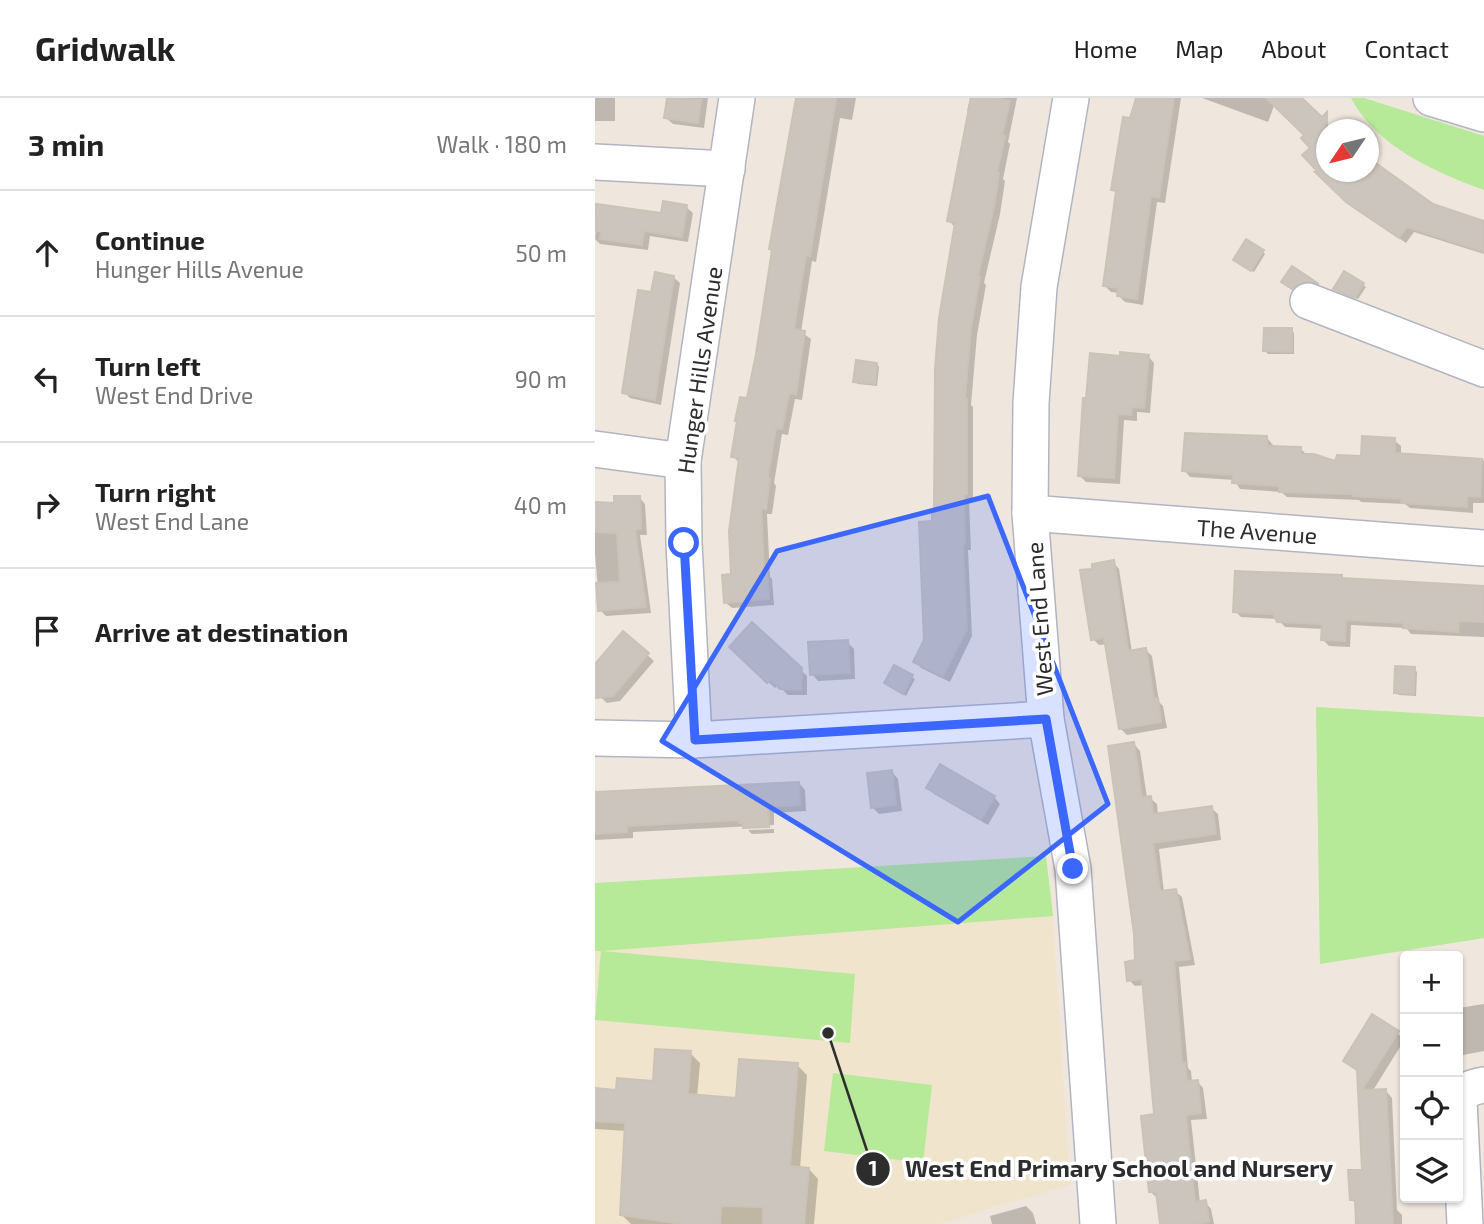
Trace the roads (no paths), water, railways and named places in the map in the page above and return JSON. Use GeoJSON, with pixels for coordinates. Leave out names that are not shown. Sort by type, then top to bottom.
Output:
{"type":"FeatureCollection","features":[{"type":"Feature","properties":{"kind":"street","name":"Hunger Hills Avenue"},"geometry":{"type":"LineString","coordinates":[[695,740],[684,543],[683,461],[737,98]]}},
{"type":"Feature","properties":{"kind":"street","name":"West End Lane"},"geometry":{"type":"LineString","coordinates":[[1071,98],[1039,287],[1031,403],[1030,513],[1046,719],[1073,869],[1098,1224]]}},
{"type":"Feature","properties":{"kind":"street"},"geometry":{"type":"LineString","coordinates":[[1431,98],[1484,114]]}},
{"type":"Feature","properties":{"kind":"street"},"geometry":{"type":"LineString","coordinates":[[595,162],[727,169]]}},
{"type":"Feature","properties":{"kind":"street"},"geometry":{"type":"LineString","coordinates":[[1308,301],[1484,369]]}},
{"type":"Feature","properties":{"kind":"street"},"geometry":{"type":"LineString","coordinates":[[595,449],[683,461]]}},
{"type":"Feature","properties":{"kind":"street","name":"The Avenue"},"geometry":{"type":"LineString","coordinates":[[1030,513],[1484,548]]}},
{"type":"Feature","properties":{"kind":"street"},"geometry":{"type":"LineString","coordinates":[[595,738],[695,740],[1046,719]]}},
{"type":"Feature","properties":{"kind":"street"},"geometry":{"type":"LineString","coordinates":[[1465,1224],[1459,1101],[1471,1087],[1484,1085]]}},
{"type":"Feature","properties":{"kind":"place","name":"West End Primary School and Nursery"},"geometry":{"type":"Point","coordinates":[828,1033]}}]}
